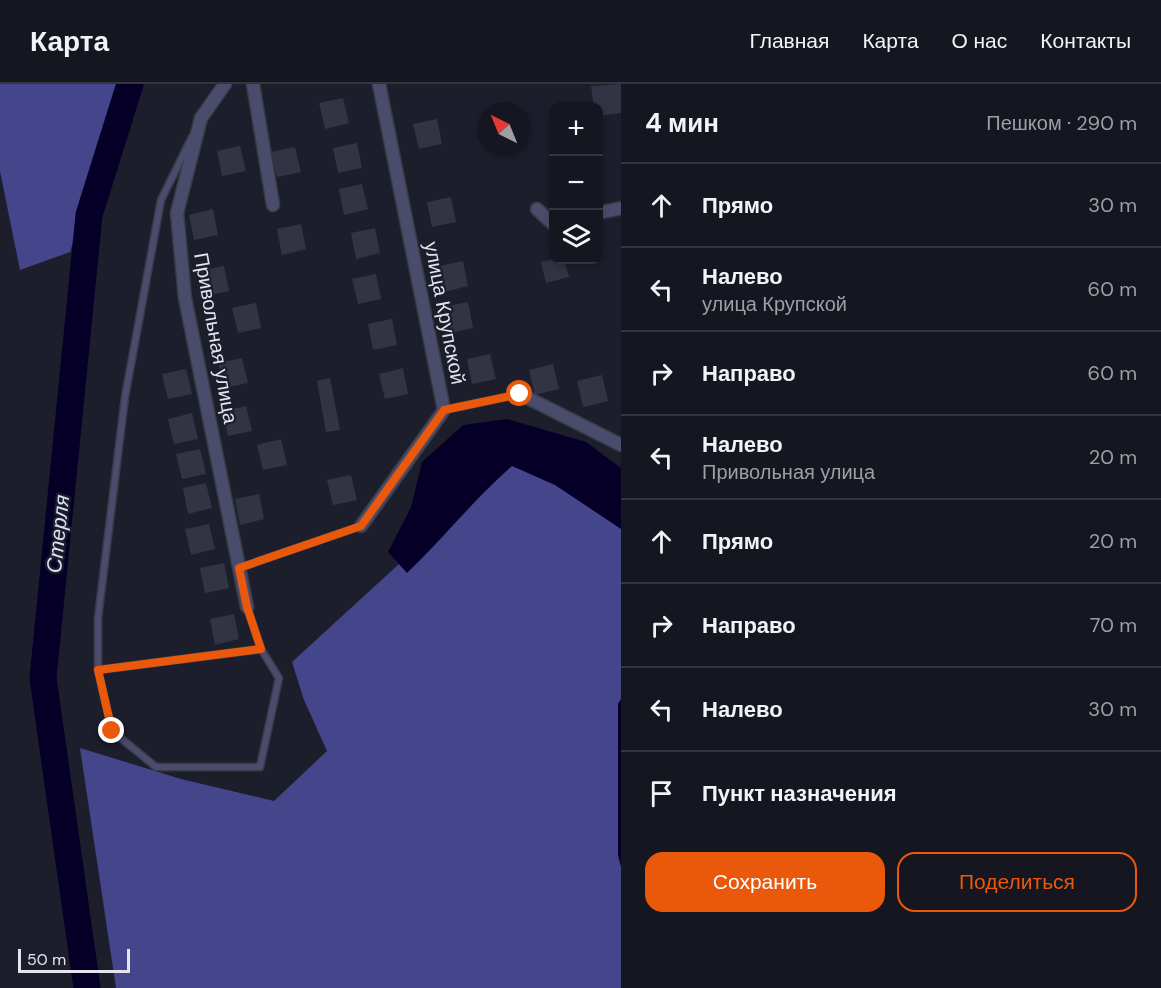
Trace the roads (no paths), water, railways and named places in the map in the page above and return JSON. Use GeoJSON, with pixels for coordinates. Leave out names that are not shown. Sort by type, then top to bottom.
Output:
{"type":"FeatureCollection","features":[{"type":"Feature","properties":{"kind":"street","name":"Привольная улица"},"geometry":{"type":"LineString","coordinates":[[225,84],[201,118],[177,213],[185,298],[247,607]]}},
{"type":"Feature","properties":{"kind":"street"},"geometry":{"type":"LineString","coordinates":[[253,84],[273,205]]}},
{"type":"Feature","properties":{"kind":"street","name":"улица Крупской"},"geometry":{"type":"LineString","coordinates":[[361,526],[444,410],[379,84]]}},
{"type":"Feature","properties":{"kind":"street"},"geometry":{"type":"LineString","coordinates":[[603,212],[621,208]]}},
{"type":"Feature","properties":{"kind":"street"},"geometry":{"type":"LineString","coordinates":[[537,209],[549,220]]}},
{"type":"Feature","properties":{"kind":"street"},"geometry":{"type":"LineString","coordinates":[[520,394],[621,445]]}},
{"type":"Feature","properties":{"kind":"lane"},"geometry":{"type":"LineString","coordinates":[[201,118],[161,200],[119,442],[98,618],[98,670],[112,731],[156,767],[260,767],[279,678],[261,649],[247,607]]}},
{"type":"Feature","properties":{"kind":"lane"},"geometry":{"type":"LineString","coordinates":[[444,410],[520,394]]}},
{"type":"Feature","properties":{"kind":"lane"},"geometry":{"type":"LineString","coordinates":[[239,568],[361,526]]}},
{"type":"Feature","properties":{"kind":"lane"},"geometry":{"type":"LineString","coordinates":[[98,670],[261,649]]}},
{"type":"Feature","properties":{"kind":"waterway","name":"Стерля"},"geometry":{"type":"LineString","coordinates":[[87,988],[43,678],[89,215],[130,84]]}}]}
